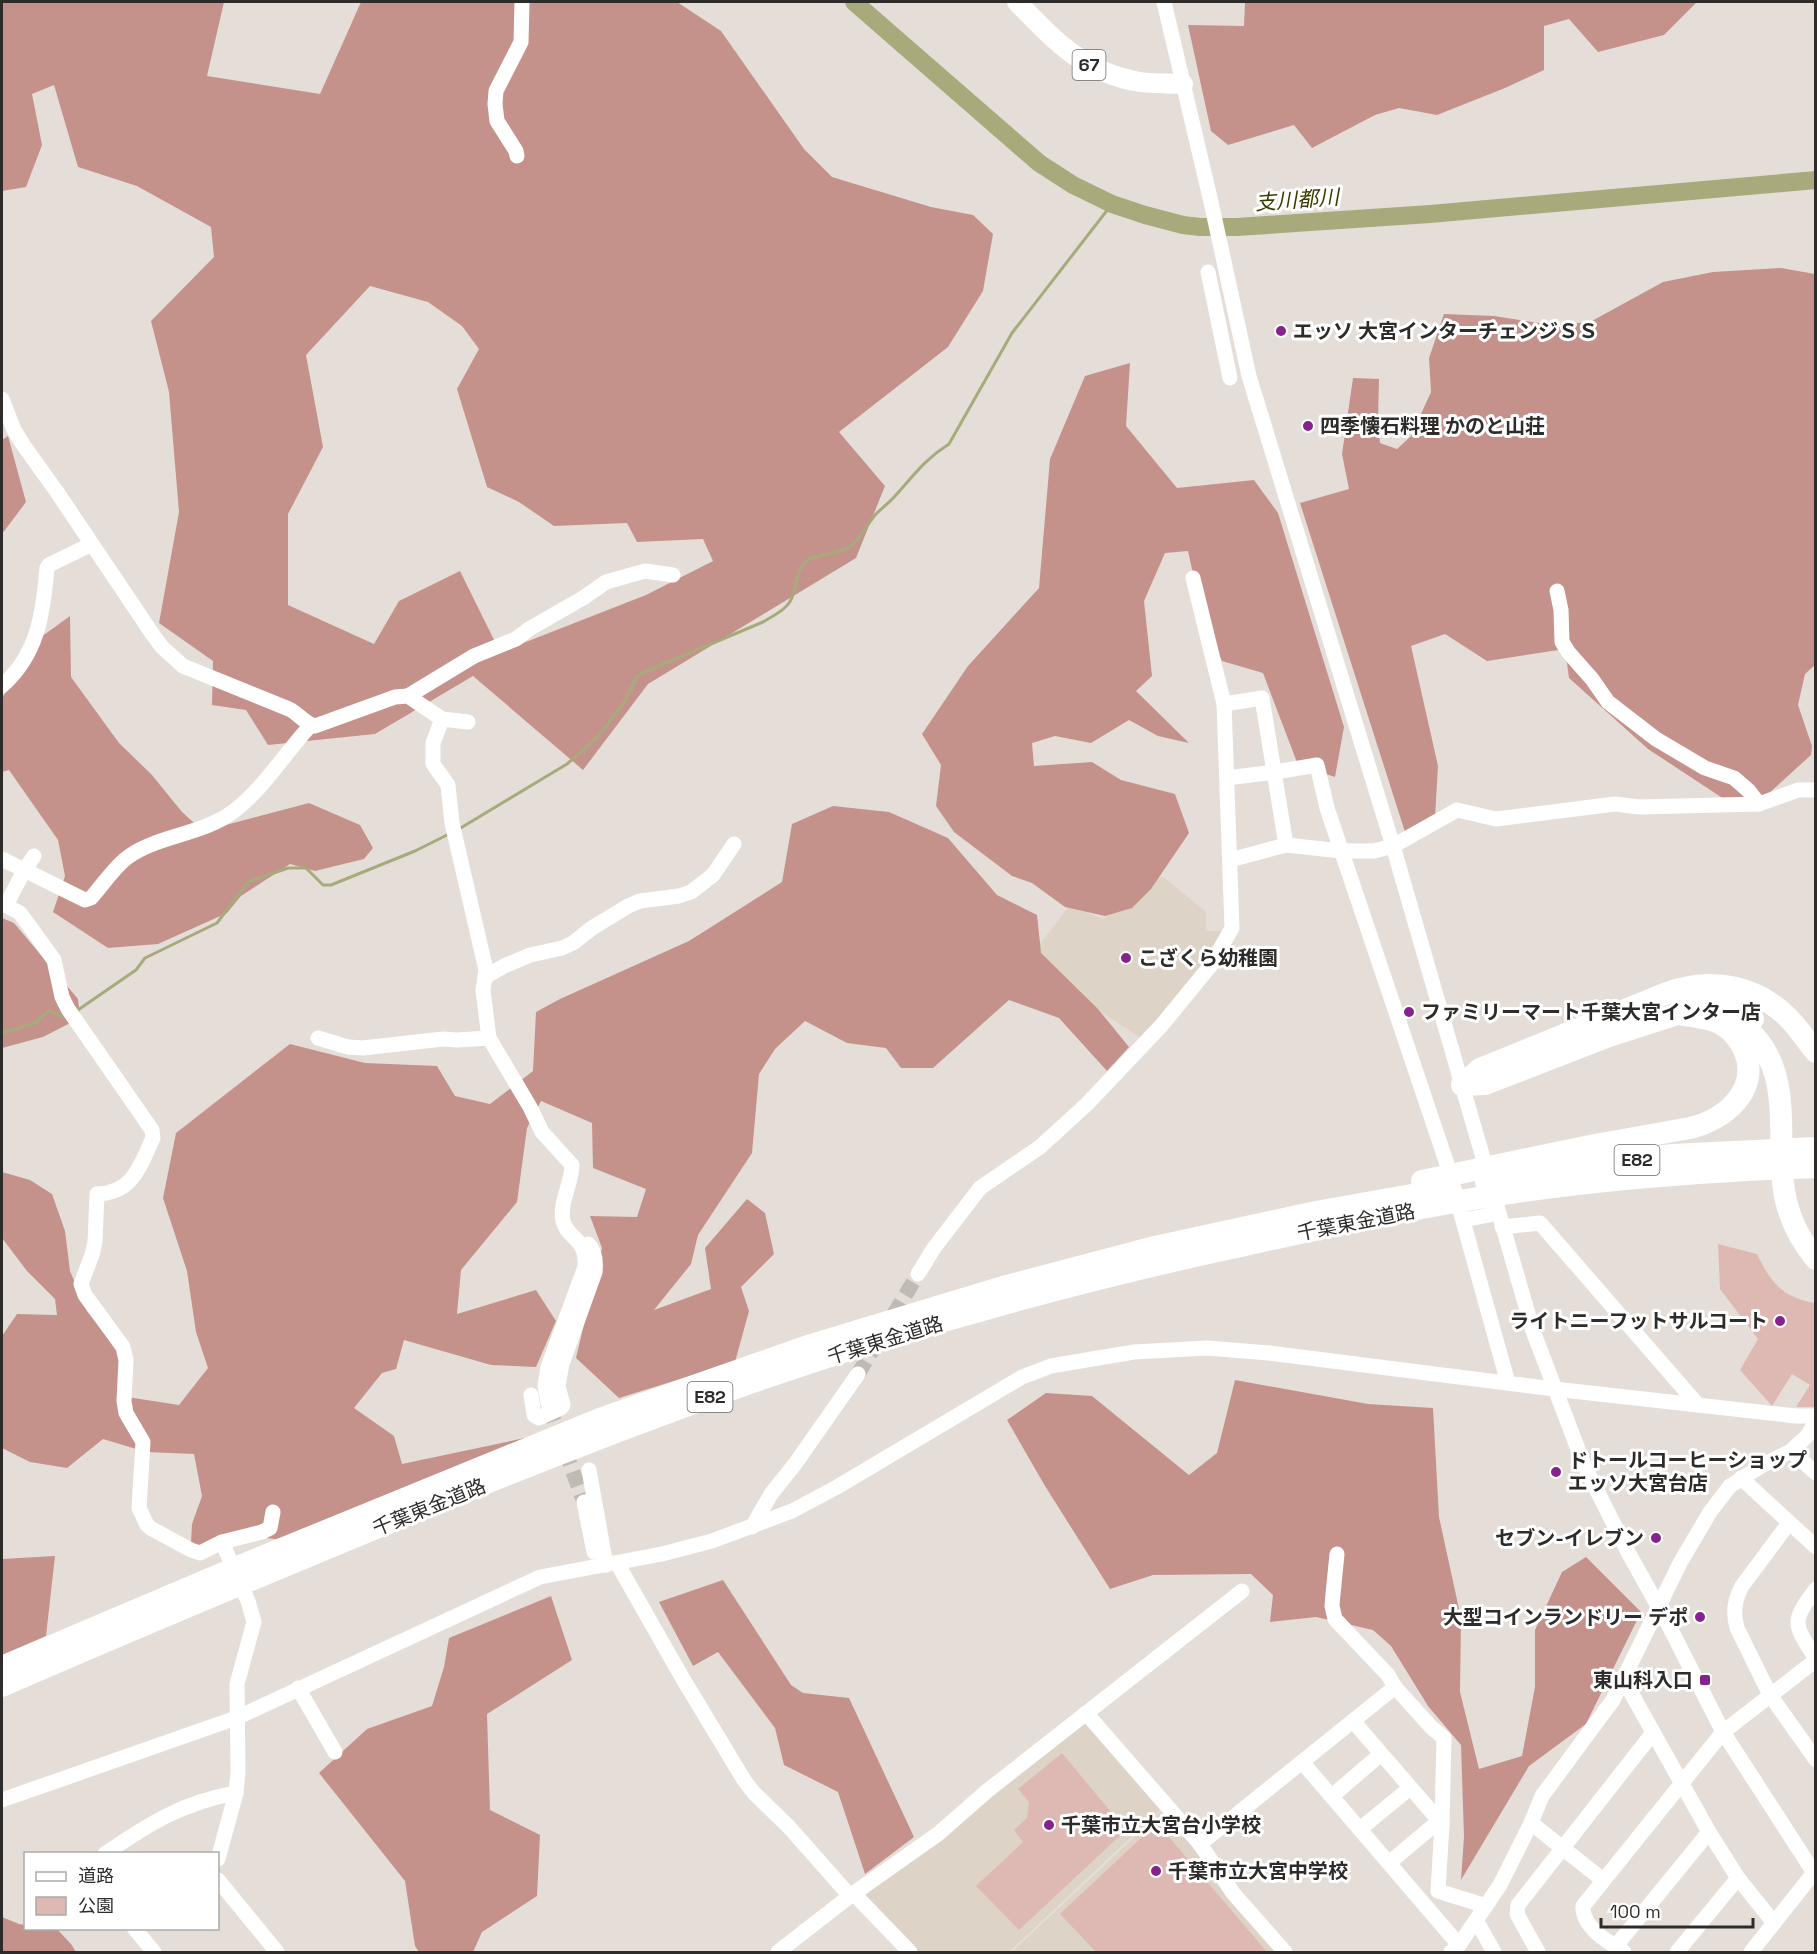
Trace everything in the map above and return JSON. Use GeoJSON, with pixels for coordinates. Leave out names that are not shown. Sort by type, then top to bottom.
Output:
{"type":"FeatureCollection","features":[{"type":"Feature","properties":{"kind":"highway"},"geometry":{"type":"LineString","coordinates":[[1462,1085],[1480,1069],[1686,986],[1709,984],[1740,988],[1752,993],[1780,1011],[1793,1023],[1815,1052]]}},
{"type":"Feature","properties":{"kind":"highway"},"geometry":{"type":"LineString","coordinates":[[1667,993],[1704,997],[1730,1004],[1753,1018],[1773,1040],[1780,1053],[1789,1083],[1793,1102],[1798,1188],[1806,1220],[1815,1238]]}},
{"type":"Feature","properties":{"kind":"highway"},"geometry":{"type":"LineString","coordinates":[[1462,1085],[1485,1084],[1609,1036],[1680,1014],[1689,1009],[1716,1011],[1729,1016],[1750,1032],[1766,1052],[1776,1079],[1782,1114],[1783,1183],[1787,1202],[1797,1232],[1815,1259]]}},
{"type":"Feature","properties":{"kind":"highway"},"geometry":{"type":"LineString","coordinates":[[1448,1198],[1504,1195],[1705,1124],[1731,1108],[1746,1085],[1749,1071],[1739,1040],[1721,1024],[1680,1014]]}},
{"type":"Feature","properties":{"kind":"highway","name":"千葉東金道路"},"geometry":{"type":"LineString","coordinates":[[1764,1160],[1815,1148]]}},
{"type":"Feature","properties":{"kind":"highway","name":"千葉東金道路"},"geometry":{"type":"LineString","coordinates":[[2,1667],[235,1568],[600,1419],[852,1332],[1003,1287],[1166,1245],[1316,1212],[1335,1202],[1504,1195],[1565,1168],[1673,1155],[1764,1160],[1815,1167]]}},
{"type":"Feature","properties":{"kind":"highway","name":"千葉東金道路"},"geometry":{"type":"LineString","coordinates":[[2,1686],[538,1461],[747,1383],[962,1316],[1070,1286],[1448,1198]]}},
{"type":"Feature","properties":{"kind":"main road","name":"67"},"geometry":{"type":"LineString","coordinates":[[1017,2],[1056,43],[1077,59],[1097,69],[1143,82],[1183,84]]}},
{"type":"Feature","properties":{"kind":"street"},"geometry":{"type":"LineString","coordinates":[[517,156],[497,121],[495,104],[496,91],[521,42],[522,2]]}},
{"type":"Feature","properties":{"kind":"street"},"geometry":{"type":"LineString","coordinates":[[1164,2],[1247,369],[1393,846],[1462,1085],[1504,1195],[1533,1331],[1584,1466],[1628,1552],[1723,1732],[1815,1873],[1751,1953]]}},
{"type":"Feature","properties":{"kind":"street"},"geometry":{"type":"LineString","coordinates":[[1227,278],[1209,278],[1229,372],[1247,369]]}},
{"type":"Feature","properties":{"kind":"street"},"geometry":{"type":"LineString","coordinates":[[2,399],[14,430],[24,446],[153,635],[173,658],[183,666],[296,712],[311,725],[315,726],[385,700],[408,696],[474,656],[516,639],[529,628],[583,598],[606,582],[645,571],[673,575]]}},
{"type":"Feature","properties":{"kind":"street"},"geometry":{"type":"LineString","coordinates":[[2,687],[17,672],[31,649],[40,624],[47,568],[92,544]]}},
{"type":"Feature","properties":{"kind":"street"},"geometry":{"type":"LineString","coordinates":[[918,1274],[934,1248],[980,1188],[1040,1147],[1087,1104],[1161,1026],[1211,965],[1232,928],[1224,704],[1193,578]]}},
{"type":"Feature","properties":{"kind":"street"},"geometry":{"type":"LineString","coordinates":[[1557,591],[1563,642],[1569,653],[1592,678],[1608,702],[1656,739],[1705,768],[1734,778],[1749,791],[1759,804]]}},
{"type":"Feature","properties":{"kind":"street"},"geometry":{"type":"LineString","coordinates":[[408,696],[442,719],[468,722]]}},
{"type":"Feature","properties":{"kind":"street"},"geometry":{"type":"LineString","coordinates":[[1224,704],[1262,698],[1286,845]]}},
{"type":"Feature","properties":{"kind":"street"},"geometry":{"type":"LineString","coordinates":[[442,719],[433,743],[433,764],[448,785],[452,823],[486,970],[483,990],[489,1038],[530,1107],[542,1132],[572,1165],[563,1220],[566,1228],[577,1239],[585,1256],[585,1267],[548,1367],[545,1386],[549,1407]]}},
{"type":"Feature","properties":{"kind":"street"},"geometry":{"type":"LineString","coordinates":[[2,859],[85,900],[91,898],[128,857],[149,846],[192,832],[234,811],[311,725]]}},
{"type":"Feature","properties":{"kind":"street"},"geometry":{"type":"LineString","coordinates":[[1227,778],[1317,765],[1327,808],[1341,851],[1448,1167],[1448,1198],[1508,1383]]}},
{"type":"Feature","properties":{"kind":"street"},"geometry":{"type":"LineString","coordinates":[[1230,860],[1286,845],[1341,851],[1374,851],[1393,846],[1457,810],[1496,819],[1615,804],[1639,807],[1759,804],[1798,790],[1815,790]]}},
{"type":"Feature","properties":{"kind":"street"},"geometry":{"type":"LineString","coordinates":[[485,977],[530,955],[562,948],[573,943],[592,928],[640,901],[692,892],[713,875],[734,844]]}},
{"type":"Feature","properties":{"kind":"street"},"geometry":{"type":"LineString","coordinates":[[34,856],[4,904],[20,913],[54,960],[62,997],[68,1009],[152,1130],[153,1138],[130,1182],[109,1194],[97,1194],[95,1242],[81,1284],[85,1295],[123,1347],[126,1360],[126,1413],[143,1442],[139,1508],[147,1525],[152,1529],[200,1553],[222,1542],[270,1528],[273,1512]]}},
{"type":"Feature","properties":{"kind":"street"},"geometry":{"type":"LineString","coordinates":[[318,1038],[348,1047],[363,1048],[443,1039],[489,1038]]}},
{"type":"Feature","properties":{"kind":"street"},"geometry":{"type":"LineString","coordinates":[[1504,1195],[1540,1223],[1697,1404]]}},
{"type":"Feature","properties":{"kind":"street"},"geometry":{"type":"LineString","coordinates":[[531,1395],[534,1414],[539,1418],[563,1405],[558,1386],[562,1364],[595,1272],[596,1261],[590,1245],[577,1239]]}},
{"type":"Feature","properties":{"kind":"street"},"geometry":{"type":"LineString","coordinates":[[2,1800],[236,1718],[540,1577],[662,1554],[752,1527],[792,1511],[837,1487],[1022,1377],[1051,1366],[1134,1352],[1207,1348],[1269,1353],[1554,1389],[1796,1416],[1815,1416]]}},
{"type":"Feature","properties":{"kind":"street"},"geometry":{"type":"LineString","coordinates":[[752,1527],[771,1494],[795,1464],[858,1374]]}},
{"type":"Feature","properties":{"kind":"street"},"geometry":{"type":"LineString","coordinates":[[1302,1762],[1389,1863],[1455,1949],[1500,1885],[1542,1796],[1606,1711],[1680,1563],[1710,1512],[1722,1495],[1741,1478],[1763,1464],[1791,1451],[1808,1435],[1815,1421]]}},
{"type":"Feature","properties":{"kind":"street"},"geometry":{"type":"LineString","coordinates":[[1791,1451],[1815,1473]]}},
{"type":"Feature","properties":{"kind":"street"},"geometry":{"type":"LineString","coordinates":[[589,1470],[606,1564]]}},
{"type":"Feature","properties":{"kind":"street"},"geometry":{"type":"LineString","coordinates":[[1741,1478],[1815,1547]]}},
{"type":"Feature","properties":{"kind":"street"},"geometry":{"type":"LineString","coordinates":[[584,1502],[606,1564],[683,1679],[754,1794],[789,1827],[910,1953]]}},
{"type":"Feature","properties":{"kind":"street"},"geometry":{"type":"LineString","coordinates":[[1789,1523],[1742,1586],[1734,1617],[1737,1628],[1770,1695],[1815,1760]]}},
{"type":"Feature","properties":{"kind":"street"},"geometry":{"type":"LineString","coordinates":[[219,1855],[236,1793],[238,1772],[237,1684],[254,1622],[248,1601],[222,1542]]}},
{"type":"Feature","properties":{"kind":"street"},"geometry":{"type":"LineString","coordinates":[[1337,1554],[1332,1606],[1335,1619],[1388,1675],[1395,1687],[1431,1727],[1444,1738],[1438,1891],[1486,1906]]}},
{"type":"Feature","properties":{"kind":"street"},"geometry":{"type":"LineString","coordinates":[[1709,1832],[1619,1950],[1601,1938],[1585,1917],[1583,1906],[1603,1880],[1723,1732],[1815,1660],[1801,1636],[1797,1617],[1800,1609],[1815,1589]]}},
{"type":"Feature","properties":{"kind":"street"},"geometry":{"type":"LineString","coordinates":[[778,1953],[852,1895],[938,1834],[987,1791],[1242,1591]]}},
{"type":"Feature","properties":{"kind":"street"},"geometry":{"type":"LineString","coordinates":[[1621,1685],[1630,1691],[1652,1734],[1738,1878],[1774,1923]]}},
{"type":"Feature","properties":{"kind":"street"},"geometry":{"type":"LineString","coordinates":[[1200,1844],[1395,1687]]}},
{"type":"Feature","properties":{"kind":"street"},"geometry":{"type":"LineString","coordinates":[[298,1688],[335,1752]]}},
{"type":"Feature","properties":{"kind":"street"},"geometry":{"type":"LineString","coordinates":[[1086,1713],[1200,1844],[1233,1893],[1285,1953]]}},
{"type":"Feature","properties":{"kind":"street"},"geometry":{"type":"LineString","coordinates":[[1353,1721],[1442,1824]]}},
{"type":"Feature","properties":{"kind":"street"},"geometry":{"type":"LineString","coordinates":[[1538,1953],[1516,1909],[1652,1734]]}},
{"type":"Feature","properties":{"kind":"street"},"geometry":{"type":"LineString","coordinates":[[1332,1796],[1381,1754]]}},
{"type":"Feature","properties":{"kind":"street"},"geometry":{"type":"LineString","coordinates":[[1360,1828],[1410,1788]]}},
{"type":"Feature","properties":{"kind":"street"},"geometry":{"type":"LineString","coordinates":[[108,1852],[177,1810],[209,1797],[236,1793]]}},
{"type":"Feature","properties":{"kind":"street"},"geometry":{"type":"LineString","coordinates":[[1531,1823],[1603,1880]]}},
{"type":"Feature","properties":{"kind":"street"},"geometry":{"type":"LineString","coordinates":[[1389,1863],[1433,1826],[1442,1824]]}},
{"type":"Feature","properties":{"kind":"street"},"geometry":{"type":"LineString","coordinates":[[1677,1953],[1738,1878]]}},
{"type":"Feature","properties":{"kind":"street"},"geometry":{"type":"LineString","coordinates":[[219,1881],[277,1953]]}},
{"type":"Feature","properties":{"kind":"street"},"geometry":{"type":"LineString","coordinates":[[1476,1920],[1494,1953]]}},
{"type":"Feature","properties":{"kind":"street"},"geometry":{"type":"LineString","coordinates":[[135,1930],[154,1953]]}},
{"type":"Feature","properties":{"kind":"shaded area"},"geometry":{"type":"Polygon","coordinates":[[[2,2],[224,2],[207,76],[320,94],[361,2],[677,2],[721,31],[804,149],[832,177],[931,207],[973,215],[993,234],[983,291],[948,347],[839,432],[885,486],[856,558],[648,684],[583,770],[473,676],[375,734],[268,745],[246,710],[212,705],[213,661],[159,623],[179,512],[169,392],[151,321],[214,257],[211,227],[137,186],[78,167],[54,85],[32,94],[42,145],[26,187],[2,191],[2,2]],[[370,286],[306,355],[323,447],[288,514],[288,605],[374,644],[399,601],[460,571],[500,652],[646,595],[713,561],[703,539],[637,542],[627,523],[554,526],[519,502],[487,487],[457,389],[479,349],[462,326],[428,302],[370,286]]]}},
{"type":"Feature","properties":{"kind":"shaded area"},"geometry":{"type":"Polygon","coordinates":[[[1245,2],[1697,2],[1664,35],[1598,52],[1569,19],[1544,26],[1544,70],[1437,115],[1399,108],[1375,115],[1312,148],[1294,125],[1228,145],[1211,131],[1188,25],[1244,26],[1245,2]]]}},
{"type":"Feature","properties":{"kind":"shaded area"},"geometry":{"type":"Polygon","coordinates":[[[1781,268],[1815,274],[1816,664],[1805,674],[1798,705],[1812,746],[1811,755],[1766,796],[1724,799],[1648,749],[1569,678],[1565,649],[1487,661],[1445,634],[1411,646],[1438,766],[1435,817],[1405,832],[1300,503],[1349,489],[1342,454],[1353,378],[1379,379],[1380,443],[1397,449],[1411,436],[1431,392],[1429,358],[1444,314],[1494,316],[1552,325],[1590,322],[1663,282],[1713,272],[1781,268]]]}},
{"type":"Feature","properties":{"kind":"shaded area"},"geometry":{"type":"Polygon","coordinates":[[[1130,363],[1126,426],[1177,488],[1254,480],[1278,513],[1344,727],[1335,777],[1298,765],[1263,673],[1222,661],[1204,624],[1188,551],[1165,553],[1144,601],[1152,676],[1136,691],[1189,743],[1158,736],[1129,720],[1091,743],[1055,736],[1032,743],[1034,766],[1092,762],[1121,780],[1175,794],[1189,833],[1151,889],[1132,908],[1105,916],[1065,907],[1032,883],[1012,876],[954,832],[936,806],[941,765],[922,734],[968,666],[1039,588],[1050,459],[1085,376],[1130,363]]]}},
{"type":"Feature","properties":{"kind":"shaded area"},"geometry":{"type":"Polygon","coordinates":[[[8,436],[26,502],[2,534],[2,440],[8,436]]]}},
{"type":"Feature","properties":{"kind":"shaded area"},"geometry":{"type":"Polygon","coordinates":[[[70,616],[71,677],[119,743],[152,775],[182,812],[203,831],[309,803],[360,825],[373,848],[364,859],[315,871],[290,864],[241,896],[227,913],[158,944],[108,948],[53,912],[65,876],[58,840],[9,770],[2,772],[2,698],[41,637],[70,616]]]}},
{"type":"Feature","properties":{"kind":"shaded area"},"geometry":{"type":"Polygon","coordinates":[[[833,806],[889,812],[948,838],[997,895],[1037,915],[1041,953],[1098,1009],[1129,1047],[1107,1071],[1059,1018],[1009,1000],[933,1068],[901,1068],[886,1048],[847,1043],[805,1021],[775,1049],[759,1074],[752,1153],[698,1235],[691,1264],[654,1310],[711,1289],[705,1248],[747,1199],[765,1213],[774,1254],[741,1287],[749,1311],[735,1362],[619,1398],[576,1358],[602,1248],[590,1216],[637,1217],[646,1189],[593,1168],[592,1123],[541,1101],[527,1128],[517,1202],[461,1270],[457,1314],[536,1290],[556,1321],[536,1367],[491,1365],[404,1340],[396,1369],[382,1373],[354,1408],[394,1436],[402,1464],[544,1434],[283,1540],[258,1537],[210,1549],[191,1543],[192,1524],[202,1496],[194,1454],[146,1452],[103,1439],[67,1468],[30,1462],[2,1448],[2,1336],[17,1314],[57,1315],[55,1299],[27,1271],[2,1238],[2,1172],[30,1180],[52,1194],[65,1231],[70,1271],[87,1311],[118,1348],[127,1397],[179,1405],[208,1368],[196,1332],[187,1271],[163,1198],[176,1133],[290,1044],[365,1063],[437,1066],[455,1096],[490,1104],[533,1071],[536,1012],[689,941],[782,882],[792,824],[833,806]]]}},
{"type":"Feature","properties":{"kind":"shaded area","name":"こざくら幼稚園"},"geometry":{"type":"Polygon","coordinates":[[[1162,876],[1206,912],[1206,931],[1227,931],[1207,965],[1144,1040],[1072,993],[1034,952],[1069,906],[1103,919],[1162,876]]]}},
{"type":"Feature","properties":{"kind":"shaded area"},"geometry":{"type":"Polygon","coordinates":[[[2,918],[14,923],[78,999],[80,1018],[43,1037],[2,1048],[2,918]]]}},
{"type":"Feature","properties":{"kind":"shaded area"},"geometry":{"type":"Polygon","coordinates":[[[1235,1380],[1368,1404],[1433,1408],[1439,1517],[1461,1618],[1460,1692],[1479,1769],[1522,1756],[1535,1687],[1535,1630],[1562,1572],[1586,1557],[1641,1612],[1586,1724],[1529,1766],[1461,1880],[1464,1837],[1461,1745],[1428,1706],[1391,1646],[1373,1630],[1316,1617],[1270,1622],[1273,1595],[1251,1574],[1153,1575],[1110,1589],[1045,1486],[1007,1420],[1046,1393],[1092,1396],[1189,1475],[1217,1453],[1235,1380]]]}},
{"type":"Feature","properties":{"kind":"shaded area"},"geometry":{"type":"Polygon","coordinates":[[[55,1556],[46,1636],[2,1655],[2,1559],[55,1556]]]}},
{"type":"Feature","properties":{"kind":"shaded area"},"geometry":{"type":"Polygon","coordinates":[[[723,1580],[791,1685],[803,1693],[849,1698],[914,1837],[865,1874],[838,1792],[784,1765],[775,1728],[718,1652],[693,1666],[659,1602],[723,1580]]]}},
{"type":"Feature","properties":{"kind":"shaded area"},"geometry":{"type":"Polygon","coordinates":[[[551,1596],[572,1660],[487,1714],[490,1810],[540,1835],[537,1896],[482,1932],[473,1952],[419,1952],[415,1946],[405,1881],[319,1773],[367,1729],[432,1706],[444,1667],[449,1638],[551,1596]]]}},
{"type":"Feature","properties":{"kind":"shaded area","name":"千葉市立大宮台小学校"},"geometry":{"type":"Polygon","coordinates":[[[1086,1719],[1163,1807],[1009,1952],[916,1952],[866,1900],[867,1891],[1086,1719]]]}},
{"type":"Feature","properties":{"kind":"shaded area","name":"千葉市立大宮中学校"},"geometry":{"type":"Polygon","coordinates":[[[1164,1809],[1282,1952],[1012,1952],[1164,1809]]]}},
{"type":"Feature","properties":{"kind":"shaded area"},"geometry":{"type":"Polygon","coordinates":[[[2,1917],[24,1925],[24,1930],[58,1930],[76,1952],[2,1952],[2,1917]]]}},
{"type":"Feature","properties":{"kind":"green space","name":"ライトニーフットサルコート"},"geometry":{"type":"Polygon","coordinates":[[[1718,1244],[1757,1254],[1767,1273],[1779,1288],[1794,1297],[1815,1303],[1815,1407],[1796,1407],[1810,1385],[1792,1374],[1772,1406],[1740,1370],[1758,1339],[1720,1289],[1718,1244]]]}},
{"type":"Feature","properties":{"kind":"green space"},"geometry":{"type":"Polygon","coordinates":[[[1062,1753],[1126,1830],[1019,1930],[976,1886],[1023,1842],[1014,1830],[1027,1818],[1029,1802],[1018,1789],[1062,1753]]]}},
{"type":"Feature","properties":{"kind":"green space","name":"千葉市立大宮中学校"},"geometry":{"type":"Polygon","coordinates":[[[1157,1823],[1267,1952],[1096,1952],[1060,1914],[1157,1823]]]}},
{"type":"Feature","properties":{"kind":"waterway","name":"支川都川"},"geometry":{"type":"LineString","coordinates":[[854,2],[1039,163],[1073,185],[1112,204],[1183,225],[1237,227],[1430,214],[1816,180]]}},
{"type":"Feature","properties":{"kind":"waterway"},"geometry":{"type":"LineString","coordinates":[[459,829],[567,764],[597,738],[625,701],[636,678],[642,673],[777,614],[787,606],[792,598],[802,565],[806,561],[841,551],[853,544],[876,514],[894,498],[920,468],[949,444],[1012,333],[1112,204]]}},
{"type":"Feature","properties":{"kind":"waterway"},"geometry":{"type":"LineString","coordinates":[[75,1012],[136,970],[145,958],[217,923],[248,882],[288,868],[306,868],[323,885],[331,885],[415,851],[451,833]]}},
{"type":"Feature","properties":{"kind":"waterway"},"geometry":{"type":"LineString","coordinates":[[2,1033],[35,1023],[49,1011],[67,1018]]}},
{"type":"Feature","properties":{"kind":"tunnel"},"geometry":{"type":"LineString","coordinates":[[858,1374],[918,1274]]}},
{"type":"Feature","properties":{"kind":"tunnel"},"geometry":{"type":"LineString","coordinates":[[549,1407],[584,1502]]}},
{"type":"Feature","properties":{"kind":"place","name":"エッソ 大宮インターチェンジＳＳ"},"geometry":{"type":"Point","coordinates":[1281,331]}},
{"type":"Feature","properties":{"kind":"place","name":"四季懐石料理 かのと山荘"},"geometry":{"type":"Point","coordinates":[1308,426]}},
{"type":"Feature","properties":{"kind":"place","name":"こざくら幼稚園"},"geometry":{"type":"Point","coordinates":[1126,958]}},
{"type":"Feature","properties":{"kind":"place","name":"ファミリーマート千葉大宮インター店"},"geometry":{"type":"Point","coordinates":[1409,1012]}},
{"type":"Feature","properties":{"kind":"place","name":"ライトニーフットサルコート"},"geometry":{"type":"Point","coordinates":[1780,1321]}},
{"type":"Feature","properties":{"kind":"place","name":"ドトールコーヒーショップ エッソ大宮台店"},"geometry":{"type":"Point","coordinates":[1556,1472]}},
{"type":"Feature","properties":{"kind":"place","name":"セブン-イレブン"},"geometry":{"type":"Point","coordinates":[1656,1538]}},
{"type":"Feature","properties":{"kind":"place","name":"大型コインランドリー デポ"},"geometry":{"type":"Point","coordinates":[1700,1617]}},
{"type":"Feature","properties":{"kind":"place","name":"東山科入口"},"geometry":{"type":"Point","coordinates":[1705,1680]}},
{"type":"Feature","properties":{"kind":"place","name":"千葉市立大宮台小学校"},"geometry":{"type":"Point","coordinates":[1049,1825]}},
{"type":"Feature","properties":{"kind":"place","name":"千葉市立大宮中学校"},"geometry":{"type":"Point","coordinates":[1156,1871]}}]}
